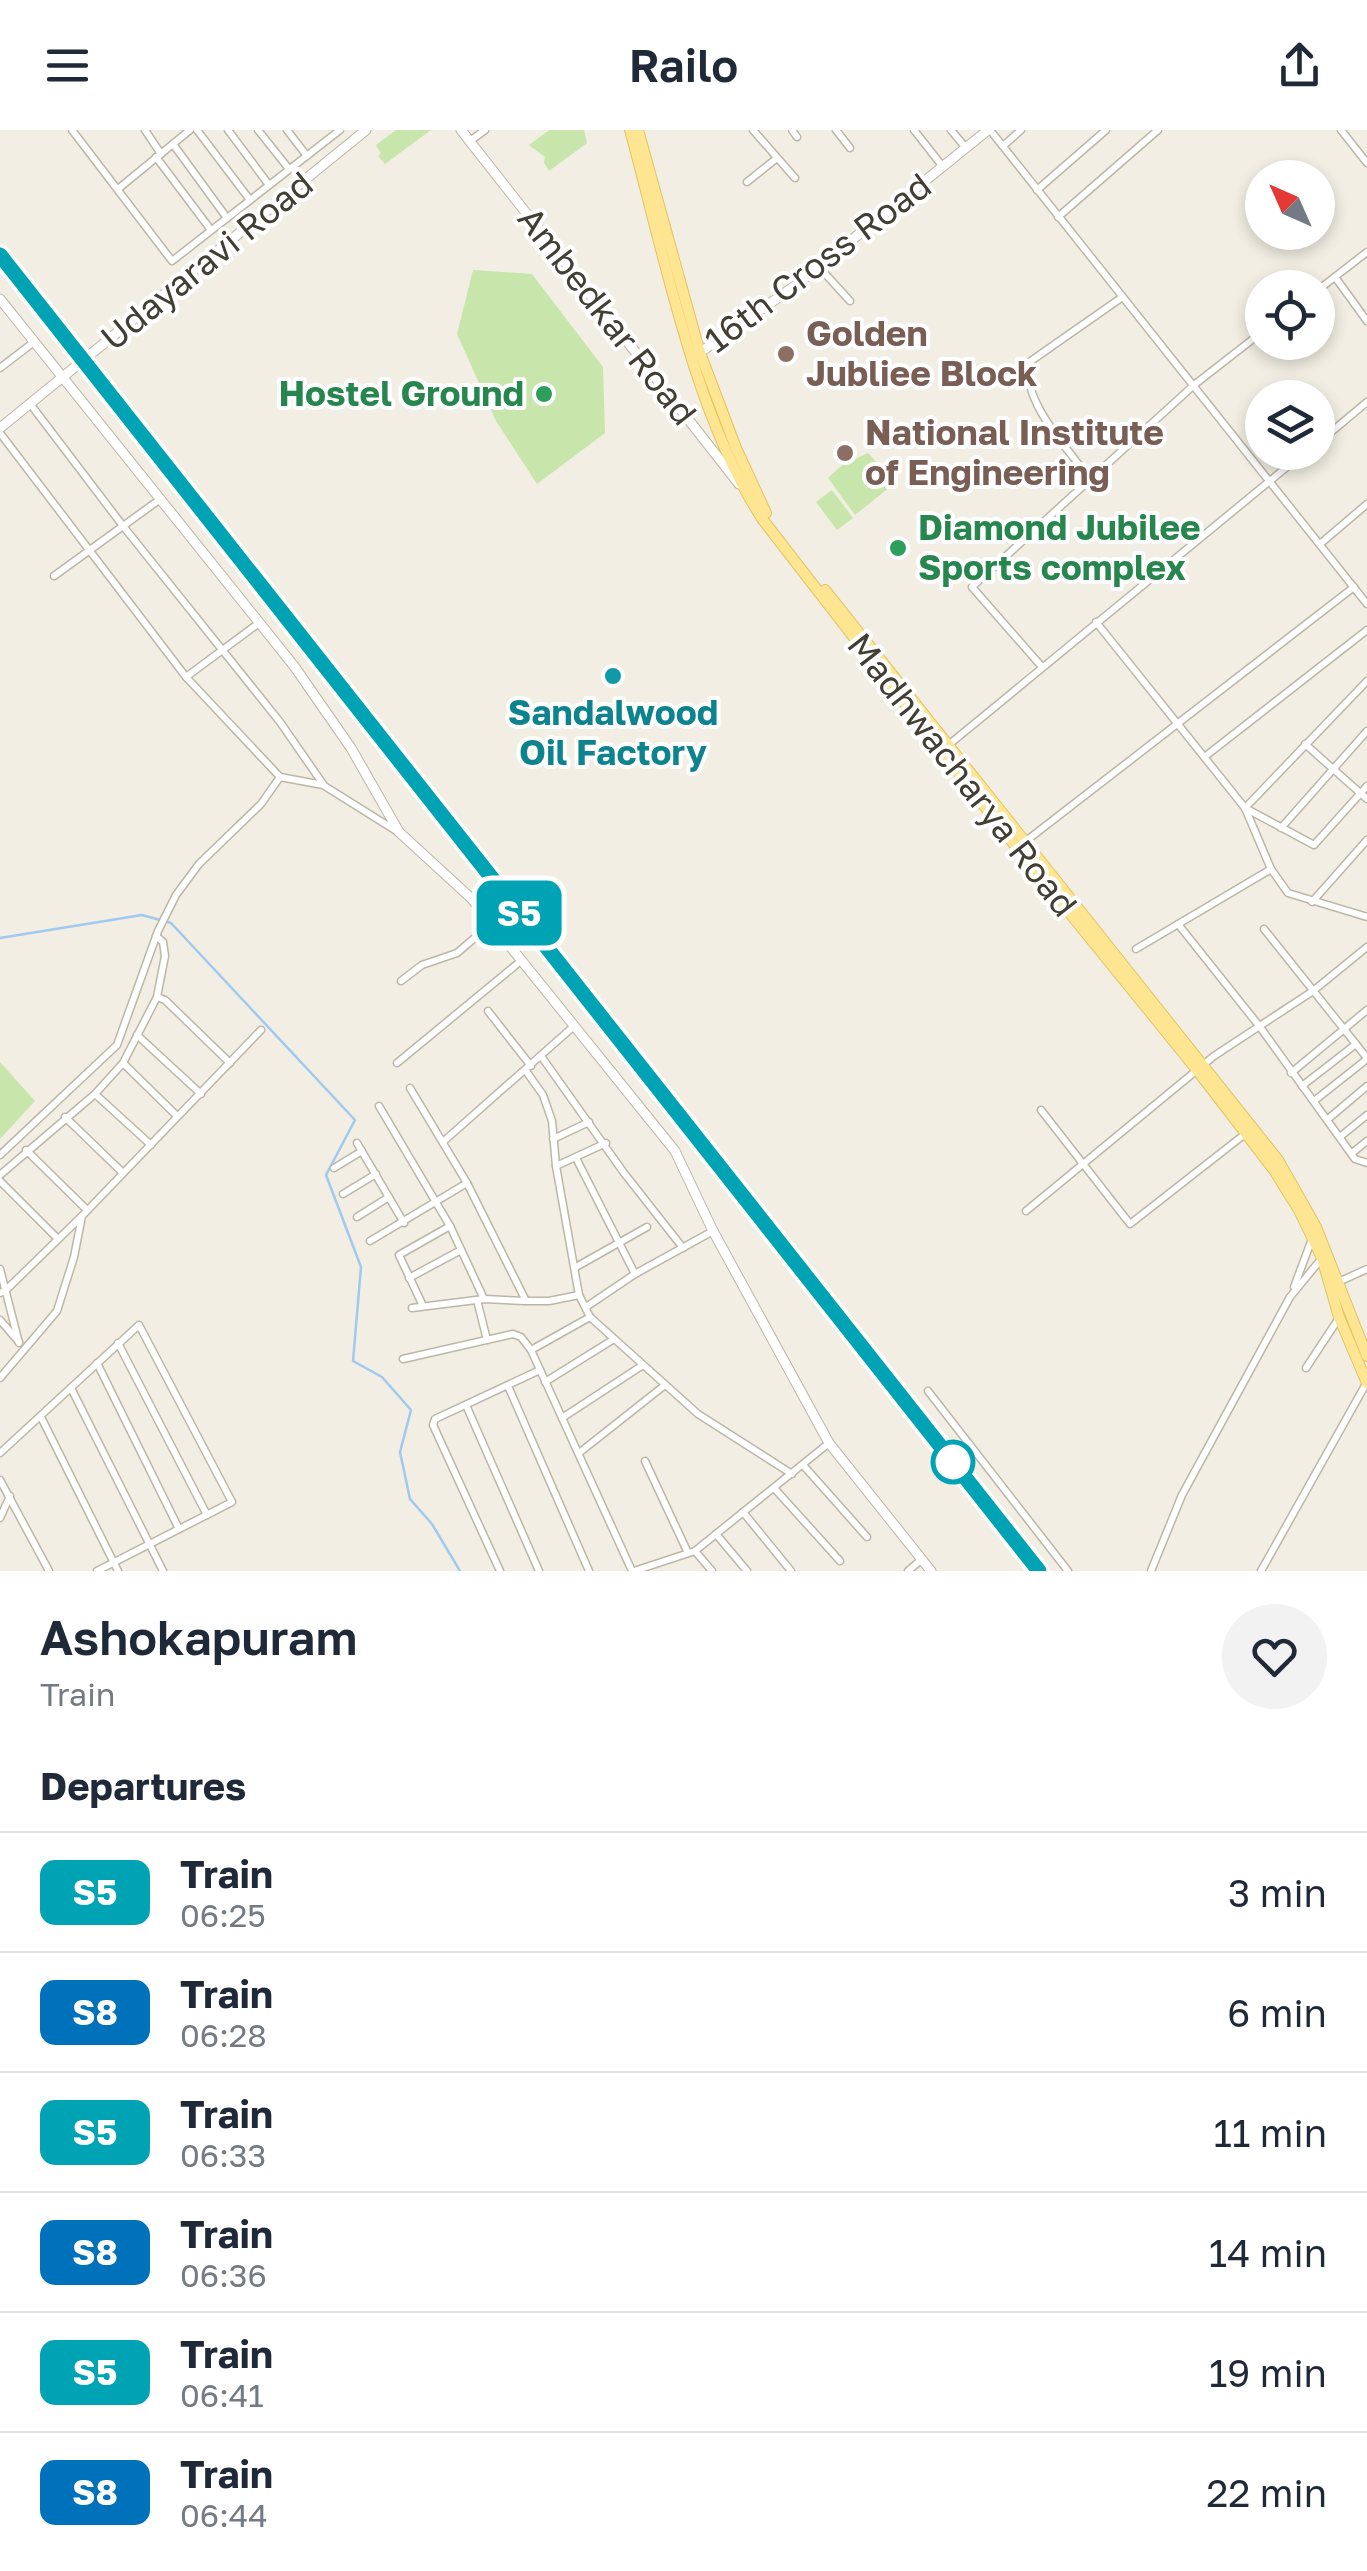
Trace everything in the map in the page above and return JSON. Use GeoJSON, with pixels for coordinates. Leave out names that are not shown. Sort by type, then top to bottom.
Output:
{"type":"FeatureCollection","features":[{"type":"Feature","properties":{"kind":"main road"},"geometry":{"type":"LineString","coordinates":[[633,130],[696,355]]}},
{"type":"Feature","properties":{"kind":"main road","name":"Madhwacharya Road"},"geometry":{"type":"LineString","coordinates":[[696,355],[739,484],[762,520],[1278,1160],[1316,1227],[1334,1284],[1367,1356]]}},
{"type":"Feature","properties":{"kind":"main road","name":"Madhwacharya Road"},"geometry":{"type":"LineString","coordinates":[[696,355],[757,497],[944,748]]}},
{"type":"Feature","properties":{"kind":"main road","name":"Madhwacharya Road"},"geometry":{"type":"LineString","coordinates":[[1200,1067],[1286,1187],[1324,1256]]}},
{"type":"Feature","properties":{"kind":"main road","name":"Madhwacharya Road"},"geometry":{"type":"LineString","coordinates":[[1334,1284],[1339,1317],[1367,1382]]}},
{"type":"Feature","properties":{"kind":"street"},"geometry":{"type":"LineString","coordinates":[[72,130],[172,261],[340,130]]}},
{"type":"Feature","properties":{"kind":"street"},"geometry":{"type":"LineString","coordinates":[[144,130],[211,230]]}},
{"type":"Feature","properties":{"kind":"street"},"geometry":{"type":"LineString","coordinates":[[118,189],[193,130],[250,200]]}},
{"type":"Feature","properties":{"kind":"street"},"geometry":{"type":"LineString","coordinates":[[228,130],[269,185]]}},
{"type":"Feature","properties":{"kind":"street"},"geometry":{"type":"LineString","coordinates":[[258,130],[289,169]]}},
{"type":"Feature","properties":{"kind":"street"},"geometry":{"type":"LineString","coordinates":[[287,130],[306,156]]}},
{"type":"Feature","properties":{"kind":"street"},"geometry":{"type":"LineString","coordinates":[[323,130],[329,138]]}},
{"type":"Feature","properties":{"kind":"street","name":"Udayaravi Road"},"geometry":{"type":"LineString","coordinates":[[0,430],[366,130]]}},
{"type":"Feature","properties":{"kind":"street","name":"Ambedkar Road"},"geometry":{"type":"LineString","coordinates":[[461,130],[739,484],[757,497]]}},
{"type":"Feature","properties":{"kind":"street"},"geometry":{"type":"LineString","coordinates":[[470,141],[485,130]]}},
{"type":"Feature","properties":{"kind":"street"},"geometry":{"type":"LineString","coordinates":[[753,130],[794,178]]}},
{"type":"Feature","properties":{"kind":"street"},"geometry":{"type":"LineString","coordinates":[[836,130],[850,148]]}},
{"type":"Feature","properties":{"kind":"street"},"geometry":{"type":"LineString","coordinates":[[914,130],[943,167]]}},
{"type":"Feature","properties":{"kind":"street"},"geometry":{"type":"LineString","coordinates":[[951,130],[966,148]]}},
{"type":"Feature","properties":{"kind":"street"},"geometry":{"type":"LineString","coordinates":[[989,130],[1367,604]]}},
{"type":"Feature","properties":{"kind":"street","name":"16th Cross Road"},"geometry":{"type":"LineString","coordinates":[[696,355],[820,267],[989,130]]}},
{"type":"Feature","properties":{"kind":"street"},"geometry":{"type":"LineString","coordinates":[[1003,146],[1022,130]]}},
{"type":"Feature","properties":{"kind":"street"},"geometry":{"type":"LineString","coordinates":[[1037,190],[1106,130]]}},
{"type":"Feature","properties":{"kind":"street"},"geometry":{"type":"LineString","coordinates":[[1058,216],[1158,130]]}},
{"type":"Feature","properties":{"kind":"street"},"geometry":{"type":"LineString","coordinates":[[1340,130],[1367,163]]}},
{"type":"Feature","properties":{"kind":"street"},"geometry":{"type":"LineString","coordinates":[[173,144],[227,218]]}},
{"type":"Feature","properties":{"kind":"street"},"geometry":{"type":"LineString","coordinates":[[747,182],[777,158]]}},
{"type":"Feature","properties":{"kind":"street"},"geometry":{"type":"LineString","coordinates":[[1367,252],[1335,277],[1367,321]]}},
{"type":"Feature","properties":{"kind":"street"},"geometry":{"type":"LineString","coordinates":[[820,267],[850,301]]}},
{"type":"Feature","properties":{"kind":"street"},"geometry":{"type":"LineString","coordinates":[[1090,479],[1041,411],[1027,376],[1028,363],[1121,298]]}},
{"type":"Feature","properties":{"kind":"street"},"geometry":{"type":"LineString","coordinates":[[0,299],[294,666],[351,748],[399,832]]}},
{"type":"Feature","properties":{"kind":"street"},"geometry":{"type":"LineString","coordinates":[[0,368],[34,342]]}},
{"type":"Feature","properties":{"kind":"street"},"geometry":{"type":"LineString","coordinates":[[1042,668],[972,587],[1194,385],[1245,345]]}},
{"type":"Feature","properties":{"kind":"street"},"geometry":{"type":"LineString","coordinates":[[1335,428],[1367,402]]}},
{"type":"Feature","properties":{"kind":"street"},"geometry":{"type":"LineString","coordinates":[[32,405],[324,784],[399,832],[460,887],[675,1152],[713,1231],[829,1443],[932,1571]]}},
{"type":"Feature","properties":{"kind":"street"},"geometry":{"type":"LineString","coordinates":[[0,430],[186,677],[280,777],[324,784]]}},
{"type":"Feature","properties":{"kind":"street"},"geometry":{"type":"LineString","coordinates":[[944,748],[1284,470]]}},
{"type":"Feature","properties":{"kind":"street"},"geometry":{"type":"LineString","coordinates":[[54,576],[160,500]]}},
{"type":"Feature","properties":{"kind":"street"},"geometry":{"type":"LineString","coordinates":[[1320,544],[1367,504]]}},
{"type":"Feature","properties":{"kind":"street"},"geometry":{"type":"LineString","coordinates":[[1021,846],[1354,588]]}},
{"type":"Feature","properties":{"kind":"street"},"geometry":{"type":"LineString","coordinates":[[1096,622],[1244,808],[1271,869],[1288,893],[1367,917]]}},
{"type":"Feature","properties":{"kind":"street"},"geometry":{"type":"LineString","coordinates":[[186,677],[260,623]]}},
{"type":"Feature","properties":{"kind":"street"},"geometry":{"type":"LineString","coordinates":[[1206,756],[1367,630]]}},
{"type":"Feature","properties":{"kind":"street"},"geometry":{"type":"LineString","coordinates":[[1244,808],[1367,681]]}},
{"type":"Feature","properties":{"kind":"street"},"geometry":{"type":"LineString","coordinates":[[1281,828],[1367,731]]}},
{"type":"Feature","properties":{"kind":"street"},"geometry":{"type":"LineString","coordinates":[[1305,744],[1364,796]]}},
{"type":"Feature","properties":{"kind":"street"},"geometry":{"type":"LineString","coordinates":[[0,1154],[117,1045],[157,934],[176,894],[200,864],[261,804],[280,777]]}},
{"type":"Feature","properties":{"kind":"street"},"geometry":{"type":"LineString","coordinates":[[1244,808],[1314,846],[1364,796],[1367,786]]}},
{"type":"Feature","properties":{"kind":"street"},"geometry":{"type":"LineString","coordinates":[[1312,902],[1367,840]]}},
{"type":"Feature","properties":{"kind":"street"},"geometry":{"type":"LineString","coordinates":[[1136,949],[1271,869]]}},
{"type":"Feature","properties":{"kind":"street"},"geometry":{"type":"LineString","coordinates":[[401,981],[422,965],[457,953],[492,923]]}},
{"type":"Feature","properties":{"kind":"street"},"geometry":{"type":"LineString","coordinates":[[1178,924],[1260,1027],[1352,1154],[1367,1164]]}},
{"type":"Feature","properties":{"kind":"street"},"geometry":{"type":"LineString","coordinates":[[1264,930],[1367,1058],[1314,1101]]}},
{"type":"Feature","properties":{"kind":"street"},"geometry":{"type":"LineString","coordinates":[[57,1238],[0,1178],[26,1150],[95,1094],[124,1063],[157,997],[164,956],[163,942],[157,934]]}},
{"type":"Feature","properties":{"kind":"street"},"geometry":{"type":"LineString","coordinates":[[1026,1211],[1200,1067],[1313,991],[1367,947]]}},
{"type":"Feature","properties":{"kind":"street"},"geometry":{"type":"LineString","coordinates":[[397,1063],[522,960]]}},
{"type":"Feature","properties":{"kind":"street"},"geometry":{"type":"LineString","coordinates":[[157,997],[165,1000],[230,1063]]}},
{"type":"Feature","properties":{"kind":"street"},"geometry":{"type":"LineString","coordinates":[[488,1010],[528,1069],[549,1109],[579,1295],[590,1318],[698,1414],[792,1474]]}},
{"type":"Feature","properties":{"kind":"street"},"geometry":{"type":"LineString","coordinates":[[1291,1073],[1367,1010]]}},
{"type":"Feature","properties":{"kind":"street"},"geometry":{"type":"LineString","coordinates":[[444,1141],[575,1025]]}},
{"type":"Feature","properties":{"kind":"street"},"geometry":{"type":"LineString","coordinates":[[3,1292],[124,1174],[260,1030]]}},
{"type":"Feature","properties":{"kind":"street"},"geometry":{"type":"LineString","coordinates":[[136,1035],[201,1094]]}},
{"type":"Feature","properties":{"kind":"street"},"geometry":{"type":"LineString","coordinates":[[1302,1086],[1356,1044]]}},
{"type":"Feature","properties":{"kind":"street"},"geometry":{"type":"LineString","coordinates":[[542,1056],[683,1248]]}},
{"type":"Feature","properties":{"kind":"street"},"geometry":{"type":"LineString","coordinates":[[124,1063],[177,1116]]}},
{"type":"Feature","properties":{"kind":"street"},"geometry":{"type":"LineString","coordinates":[[1328,1119],[1367,1086]]}},
{"type":"Feature","properties":{"kind":"street"},"geometry":{"type":"LineString","coordinates":[[410,1088],[444,1141],[526,1301]]}},
{"type":"Feature","properties":{"kind":"street"},"geometry":{"type":"LineString","coordinates":[[95,1094],[151,1145]]}},
{"type":"Feature","properties":{"kind":"street"},"geometry":{"type":"LineString","coordinates":[[378,1106],[450,1226],[480,1300],[487,1340]]}},
{"type":"Feature","properties":{"kind":"street"},"geometry":{"type":"LineString","coordinates":[[1041,1110],[1130,1224],[1246,1133]]}},
{"type":"Feature","properties":{"kind":"street"},"geometry":{"type":"LineString","coordinates":[[1341,1136],[1367,1115]]}},
{"type":"Feature","properties":{"kind":"street"},"geometry":{"type":"LineString","coordinates":[[65,1117],[124,1174]]}},
{"type":"Feature","properties":{"kind":"street"},"geometry":{"type":"LineString","coordinates":[[553,1140],[590,1122]]}},
{"type":"Feature","properties":{"kind":"street"},"geometry":{"type":"LineString","coordinates":[[1352,1154],[1367,1141]]}},
{"type":"Feature","properties":{"kind":"street"},"geometry":{"type":"LineString","coordinates":[[357,1143],[404,1223]]}},
{"type":"Feature","properties":{"kind":"street"},"geometry":{"type":"LineString","coordinates":[[556,1166],[606,1143]]}},
{"type":"Feature","properties":{"kind":"street"},"geometry":{"type":"LineString","coordinates":[[26,1150],[84,1213]]}},
{"type":"Feature","properties":{"kind":"street"},"geometry":{"type":"LineString","coordinates":[[334,1168],[362,1151]]}},
{"type":"Feature","properties":{"kind":"street"},"geometry":{"type":"LineString","coordinates":[[576,1158],[635,1274]]}},
{"type":"Feature","properties":{"kind":"street"},"geometry":{"type":"LineString","coordinates":[[342,1194],[376,1174]]}},
{"type":"Feature","properties":{"kind":"street"},"geometry":{"type":"LineString","coordinates":[[370,1241],[467,1184]]}},
{"type":"Feature","properties":{"kind":"street"},"geometry":{"type":"LineString","coordinates":[[357,1217],[388,1197]]}},
{"type":"Feature","properties":{"kind":"street"},"geometry":{"type":"LineString","coordinates":[[0,1378],[22,1345],[57,1311],[84,1213]]}},
{"type":"Feature","properties":{"kind":"street"},"geometry":{"type":"LineString","coordinates":[[422,1306],[399,1256],[450,1226]]}},
{"type":"Feature","properties":{"kind":"street"},"geometry":{"type":"LineString","coordinates":[[576,1267],[647,1227]]}},
{"type":"Feature","properties":{"kind":"street"},"geometry":{"type":"LineString","coordinates":[[586,1307],[635,1274],[713,1231]]}},
{"type":"Feature","properties":{"kind":"street"},"geometry":{"type":"LineString","coordinates":[[1151,1571],[1182,1495],[1290,1298],[1312,1239]]}},
{"type":"Feature","properties":{"kind":"street"},"geometry":{"type":"LineString","coordinates":[[409,1278],[461,1250]]}},
{"type":"Feature","properties":{"kind":"street"},"geometry":{"type":"LineString","coordinates":[[1290,1298],[1324,1256]]}},
{"type":"Feature","properties":{"kind":"street"},"geometry":{"type":"LineString","coordinates":[[0,1269],[3,1292],[22,1345]]}},
{"type":"Feature","properties":{"kind":"street"},"geometry":{"type":"LineString","coordinates":[[1334,1284],[1367,1269]]}},
{"type":"Feature","properties":{"kind":"street"},"geometry":{"type":"LineString","coordinates":[[412,1308],[480,1300],[548,1301],[579,1295]]}},
{"type":"Feature","properties":{"kind":"street"},"geometry":{"type":"LineString","coordinates":[[1306,1368],[1339,1317]]}},
{"type":"Feature","properties":{"kind":"street"},"geometry":{"type":"LineString","coordinates":[[531,1350],[590,1318]]}},
{"type":"Feature","properties":{"kind":"street"},"geometry":{"type":"LineString","coordinates":[[0,1320],[22,1345]]}},
{"type":"Feature","properties":{"kind":"street"},"geometry":{"type":"LineString","coordinates":[[0,1454],[139,1324],[232,1502],[97,1571]]}},
{"type":"Feature","properties":{"kind":"street"},"geometry":{"type":"LineString","coordinates":[[404,1359],[518,1335],[531,1350],[633,1571],[692,1552],[829,1443]]}},
{"type":"Feature","properties":{"kind":"street"},"geometry":{"type":"LineString","coordinates":[[546,1382],[614,1339]]}},
{"type":"Feature","properties":{"kind":"street"},"geometry":{"type":"LineString","coordinates":[[118,1342],[207,1515]]}},
{"type":"Feature","properties":{"kind":"street"},"geometry":{"type":"LineString","coordinates":[[97,1363],[179,1529]]}},
{"type":"Feature","properties":{"kind":"street"},"geometry":{"type":"LineString","coordinates":[[562,1418],[643,1365]]}},
{"type":"Feature","properties":{"kind":"street"},"geometry":{"type":"LineString","coordinates":[[500,1571],[433,1425],[435,1419],[540,1370]]}},
{"type":"Feature","properties":{"kind":"street"},"geometry":{"type":"LineString","coordinates":[[1262,1571],[1367,1382]]}},
{"type":"Feature","properties":{"kind":"street"},"geometry":{"type":"LineString","coordinates":[[578,1452],[665,1385]]}},
{"type":"Feature","properties":{"kind":"street"},"geometry":{"type":"LineString","coordinates":[[508,1386],[590,1571]]}},
{"type":"Feature","properties":{"kind":"street"},"geometry":{"type":"LineString","coordinates":[[71,1388],[164,1571]]}},
{"type":"Feature","properties":{"kind":"street"},"geometry":{"type":"LineString","coordinates":[[928,1392],[1068,1571]]}},
{"type":"Feature","properties":{"kind":"street"},"geometry":{"type":"LineString","coordinates":[[466,1405],[538,1571]]}},
{"type":"Feature","properties":{"kind":"street"},"geometry":{"type":"LineString","coordinates":[[41,1416],[118,1571]]}},
{"type":"Feature","properties":{"kind":"street"},"geometry":{"type":"LineString","coordinates":[[645,1461],[692,1552],[712,1571]]}},
{"type":"Feature","properties":{"kind":"street"},"geometry":{"type":"LineString","coordinates":[[803,1465],[867,1536]]}},
{"type":"Feature","properties":{"kind":"street"},"geometry":{"type":"LineString","coordinates":[[0,1480],[49,1571]]}},
{"type":"Feature","properties":{"kind":"street"},"geometry":{"type":"LineString","coordinates":[[774,1488],[840,1561]]}},
{"type":"Feature","properties":{"kind":"street"},"geometry":{"type":"LineString","coordinates":[[0,1518],[10,1495]]}},
{"type":"Feature","properties":{"kind":"street"},"geometry":{"type":"LineString","coordinates":[[743,1512],[792,1571]]}},
{"type":"Feature","properties":{"kind":"street"},"geometry":{"type":"LineString","coordinates":[[716,1534],[747,1571]]}},
{"type":"Feature","properties":{"kind":"street"},"geometry":{"type":"LineString","coordinates":[[908,1571],[922,1559]]}},
{"type":"Feature","properties":{"kind":"green space"},"geometry":{"type":"Polygon","coordinates":[[[396,130],[431,130],[385,164],[376,145],[396,130]]]}},
{"type":"Feature","properties":{"kind":"green space"},"geometry":{"type":"Polygon","coordinates":[[[549,130],[584,130],[587,143],[549,171],[545,157],[529,145],[549,130]]]}},
{"type":"Feature","properties":{"kind":"green space","name":"Hostel Ground"},"geometry":{"type":"Polygon","coordinates":[[[473,270],[532,274],[603,367],[605,433],[537,484],[496,421],[457,334],[473,270]]]}},
{"type":"Feature","properties":{"kind":"green space"},"geometry":{"type":"Polygon","coordinates":[[[868,453],[895,483],[855,515],[828,478],[842,465],[868,453]]]}},
{"type":"Feature","properties":{"kind":"green space"},"geometry":{"type":"Polygon","coordinates":[[[832,490],[853,518],[837,530],[816,502],[832,490]]]}},
{"type":"Feature","properties":{"kind":"green space"},"geometry":{"type":"Polygon","coordinates":[[[0,1062],[35,1101],[0,1139],[0,1062]]]}},
{"type":"Feature","properties":{"kind":"waterway"},"geometry":{"type":"LineString","coordinates":[[0,938],[142,915],[171,923],[355,1120],[326,1175],[361,1267],[353,1361],[382,1377],[411,1410],[400,1452],[410,1499],[432,1524],[460,1571]]}},
{"type":"Feature","properties":{"kind":"railway"},"geometry":{"type":"LineString","coordinates":[[0,255],[1039,1571]]}},
{"type":"Feature","properties":{"kind":"train","name":"S5"},"geometry":{"type":"LineString","coordinates":[[0,255],[1039,1571]]}},
{"type":"Feature","properties":{"kind":"place","name":"Golden Jubliee Block"},"geometry":{"type":"Point","coordinates":[786,354]}},
{"type":"Feature","properties":{"kind":"place","name":"Hostel Ground"},"geometry":{"type":"Point","coordinates":[544,394]}},
{"type":"Feature","properties":{"kind":"place","name":"National Institute of Engineering"},"geometry":{"type":"Point","coordinates":[845,453]}},
{"type":"Feature","properties":{"kind":"place","name":"Diamond Jubilee Sports complex"},"geometry":{"type":"Point","coordinates":[898,548]}},
{"type":"Feature","properties":{"kind":"place","name":"Sandalwood Oil Factory"},"geometry":{"type":"Point","coordinates":[613,676]}}]}
